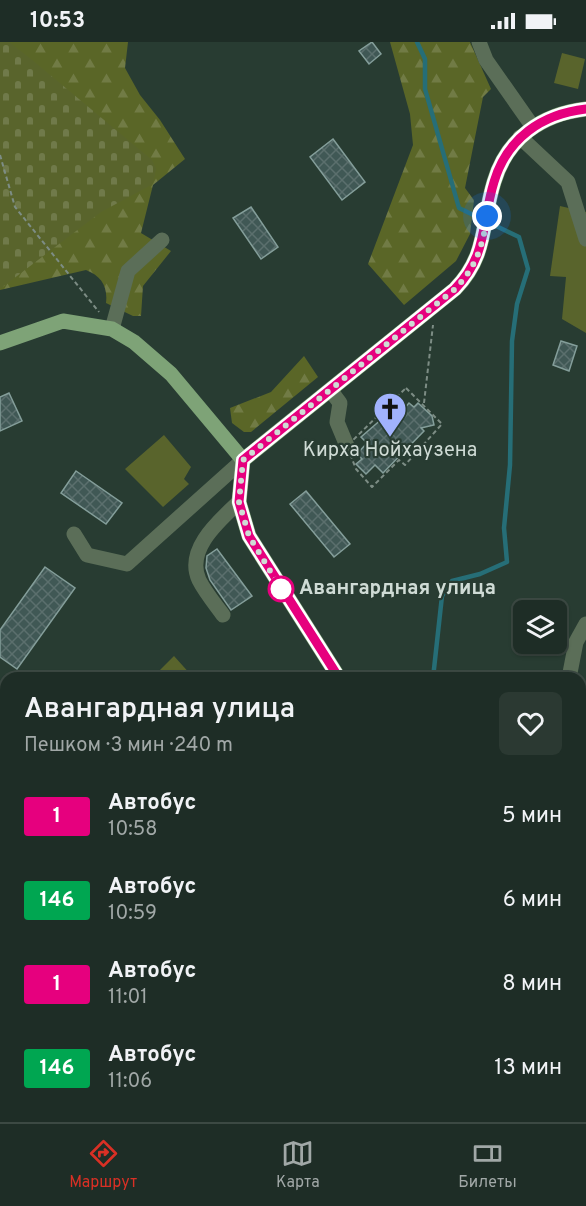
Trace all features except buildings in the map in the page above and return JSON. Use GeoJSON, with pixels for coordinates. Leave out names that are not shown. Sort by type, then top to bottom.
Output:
{"type":"FeatureCollection","features":[{"type":"Feature","properties":{"kind":"main road"},"geometry":{"type":"LineString","coordinates":[[243,460],[331,391],[455,289],[470,274],[480,252],[489,203],[501,163],[520,137],[533,127],[562,112],[586,109]]}},
{"type":"Feature","properties":{"kind":"main road"},"geometry":{"type":"LineString","coordinates":[[0,343],[63,321],[112,328],[134,342],[171,374],[243,460],[239,502],[249,536],[335,672]]}},
{"type":"Feature","properties":{"kind":"street"},"geometry":{"type":"LineString","coordinates":[[479,42],[486,60],[533,127]]}},
{"type":"Feature","properties":{"kind":"street"},"geometry":{"type":"LineString","coordinates":[[520,137],[568,182],[586,239]]}},
{"type":"Feature","properties":{"kind":"street"},"geometry":{"type":"LineString","coordinates":[[112,328],[128,271],[162,240]]}},
{"type":"Feature","properties":{"kind":"street"},"geometry":{"type":"LineString","coordinates":[[331,391],[340,404],[337,422],[347,446]]}},
{"type":"Feature","properties":{"kind":"street"},"geometry":{"type":"LineString","coordinates":[[74,534],[87,555],[127,564],[243,460]]}},
{"type":"Feature","properties":{"kind":"street"},"geometry":{"type":"LineString","coordinates":[[223,615],[198,579],[198,559],[209,530],[239,502]]}},
{"type":"Feature","properties":{"kind":"street"},"geometry":{"type":"LineString","coordinates":[[570,672],[576,642],[586,624]]}},
{"type":"Feature","properties":{"kind":"path"},"geometry":{"type":"LineString","coordinates":[[0,155],[15,207],[112,328]]}},
{"type":"Feature","properties":{"kind":"path"},"geometry":{"type":"LineString","coordinates":[[423,404],[434,320]]}},
{"type":"Feature","properties":{"kind":"path"},"geometry":{"type":"LineString","coordinates":[[406,388],[442,423],[405,465],[399,460],[372,487],[356,469],[347,446],[406,388]]}},
{"type":"Feature","properties":{"kind":"green space"},"geometry":{"type":"Polygon","coordinates":[[[0,42],[128,42],[125,68],[140,95],[160,120],[185,159],[153,185],[141,233],[171,251],[143,286],[141,316],[133,316],[106,303],[106,292],[102,282],[96,275],[86,270],[0,290],[0,42]]]}},
{"type":"Feature","properties":{"kind":"green space"},"geometry":{"type":"Polygon","coordinates":[[[0,42],[9,42],[31,59],[152,160],[156,169],[153,184],[101,212],[0,289],[0,42]]]}},
{"type":"Feature","properties":{"kind":"green space"},"geometry":{"type":"Polygon","coordinates":[[[390,42],[470,42],[491,89],[483,97],[465,188],[474,200],[470,234],[456,261],[404,305],[368,264],[413,145],[410,114],[390,42]]]}},
{"type":"Feature","properties":{"kind":"green space"},"geometry":{"type":"Polygon","coordinates":[[[562,53],[585,59],[578,89],[554,83],[562,53]]]}},
{"type":"Feature","properties":{"kind":"green space"},"geometry":{"type":"Polygon","coordinates":[[[560,206],[586,212],[586,333],[562,319],[566,277],[550,276],[560,206]]]}},
{"type":"Feature","properties":{"kind":"green space"},"geometry":{"type":"Polygon","coordinates":[[[304,356],[318,377],[251,432],[244,432],[232,423],[230,408],[271,392],[304,356]]]}},
{"type":"Feature","properties":{"kind":"green space"},"geometry":{"type":"Polygon","coordinates":[[[164,435],[191,467],[184,479],[189,484],[163,507],[125,469],[164,435]]]}},
{"type":"Feature","properties":{"kind":"green space"},"geometry":{"type":"Polygon","coordinates":[[[174,656],[188,672],[158,672],[174,656]]]}},
{"type":"Feature","properties":{"kind":"waterway"},"geometry":{"type":"LineString","coordinates":[[417,42],[425,59],[425,89],[459,208],[519,237],[528,269],[517,304],[512,341],[510,465],[504,528],[507,562],[480,574],[452,581],[442,596],[434,672]]}},
{"type":"Feature","properties":{"kind":"bus line","name":"1"},"geometry":{"type":"LineString","coordinates":[[335,672],[249,536],[239,502],[243,460],[455,289],[470,274],[480,252],[494,181],[501,163],[520,137],[533,127],[562,112],[586,109]]}},
{"type":"Feature","properties":{"kind":"place","name":"Кирха Нойхаузена"},"geometry":{"type":"Point","coordinates":[390,438]}},
{"type":"Feature","properties":{"kind":"place","name":"Авангардная улица"},"geometry":{"type":"Point","coordinates":[281,589]}},
{"type":"Feature","properties":{"kind":"route"},"geometry":{"type":"LineString","coordinates":[[281,589],[249,536],[239,502],[243,460],[455,289],[470,274],[480,252],[487,216]]}}]}
